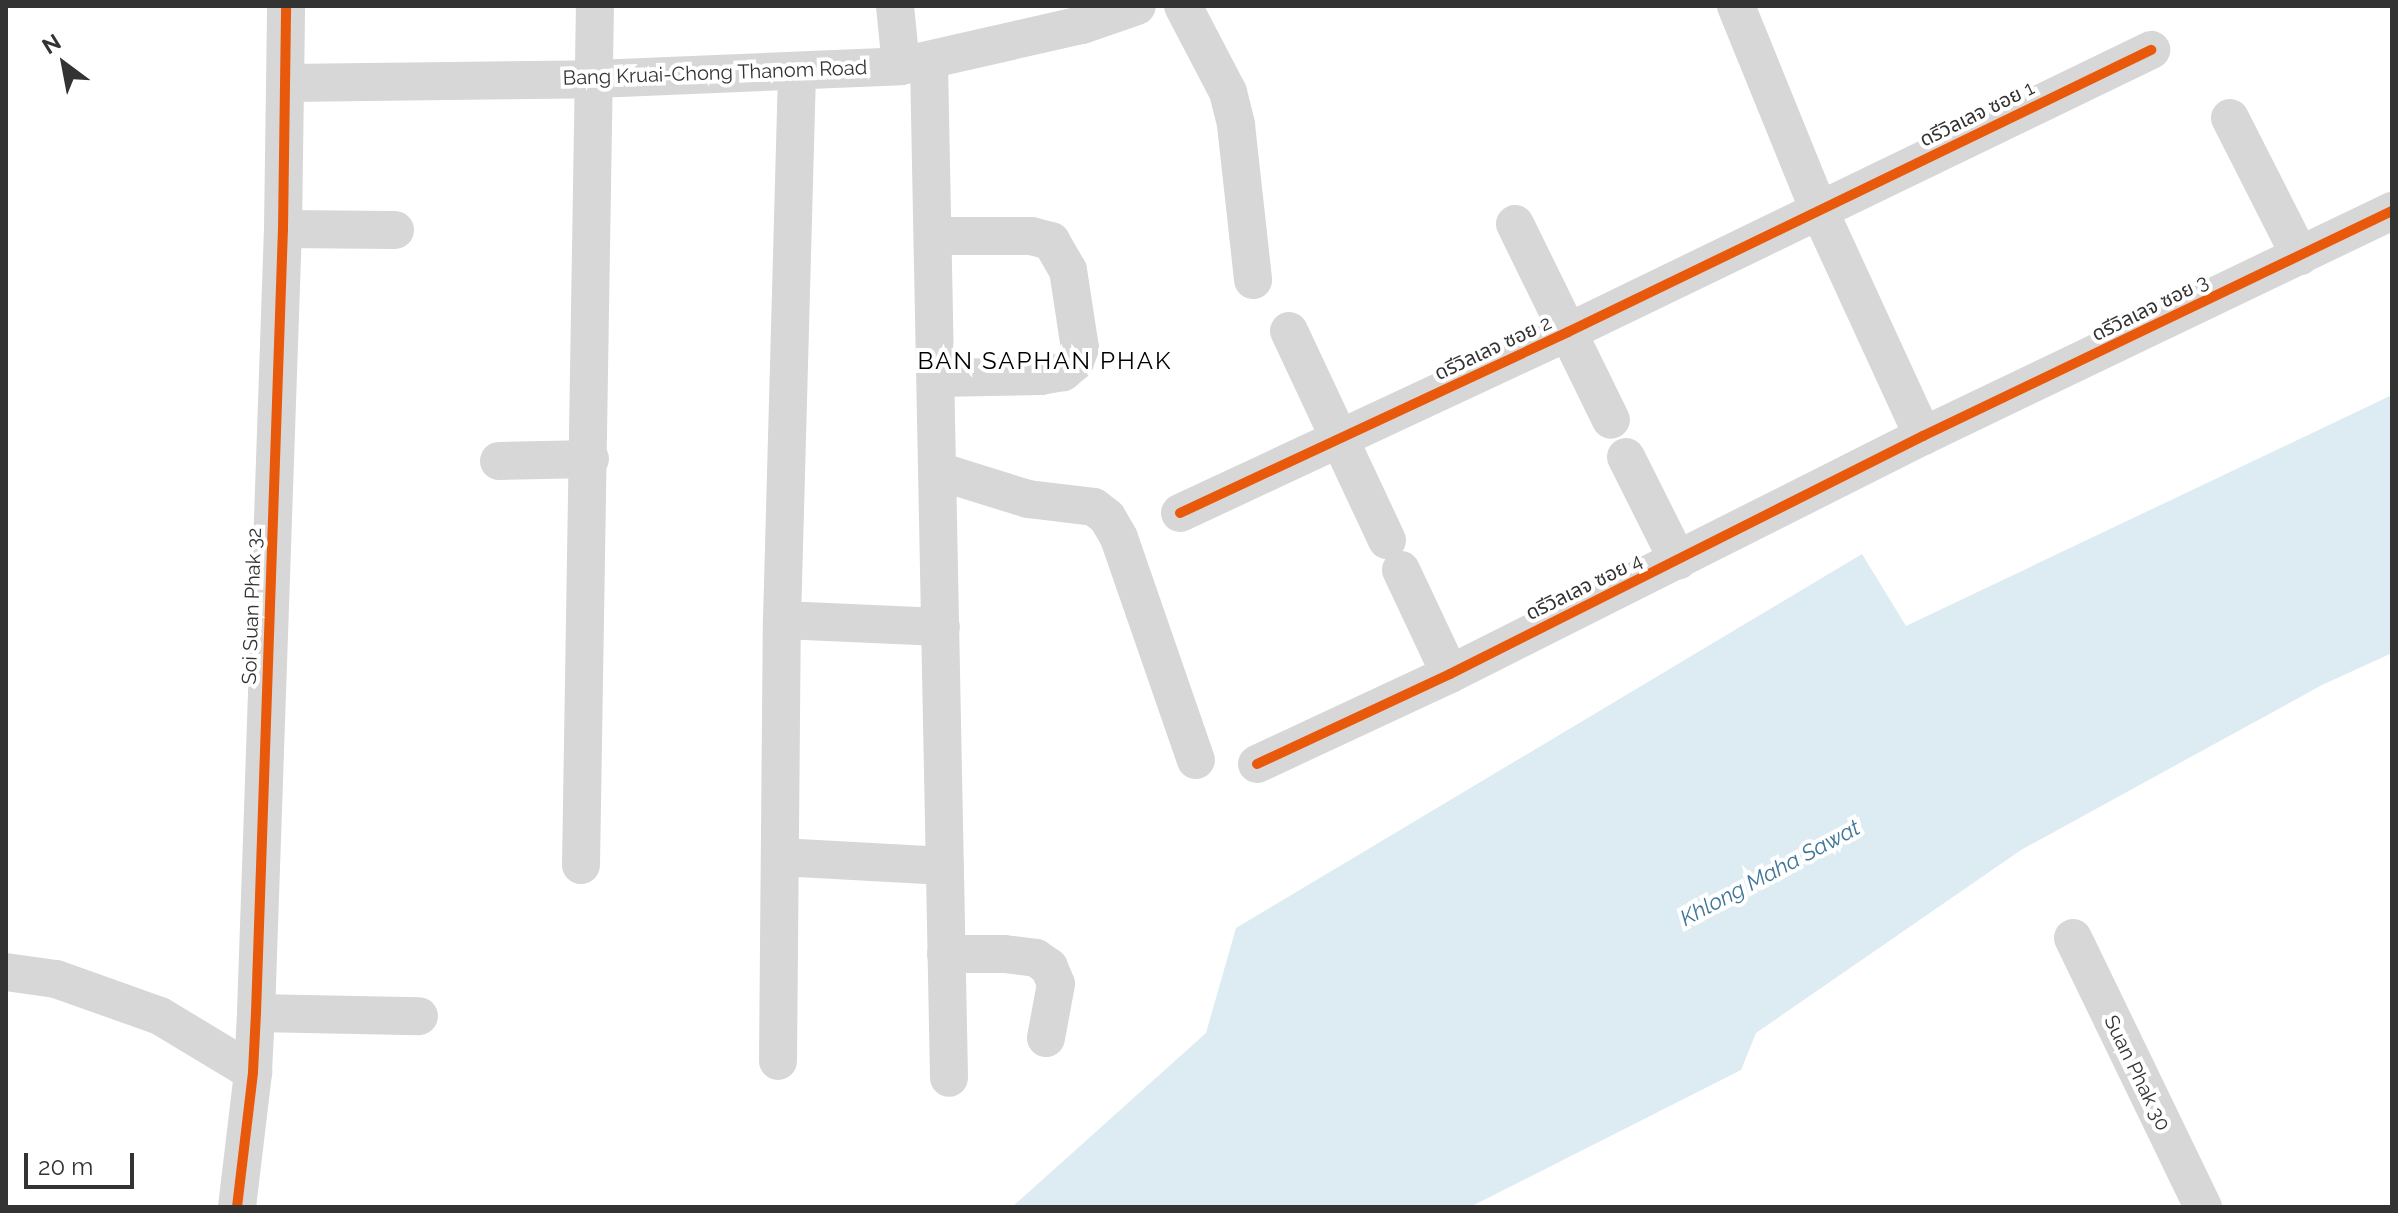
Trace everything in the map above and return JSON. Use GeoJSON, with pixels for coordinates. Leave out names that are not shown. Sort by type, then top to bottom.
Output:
{"type":"FeatureCollection","features":[{"type":"Feature","properties":{"kind":"street","name":"Soi Suan Phak 32"},"geometry":{"type":"LineString","coordinates":[[237,1207],[253,1072],[256,1013],[283,229],[286,6]]}},
{"type":"Feature","properties":{"kind":"street"},"geometry":{"type":"LineString","coordinates":[[581,865],[595,6]]}},
{"type":"Feature","properties":{"kind":"street"},"geometry":{"type":"LineString","coordinates":[[895,6],[915,64],[933,236],[949,1078]]}},
{"type":"Feature","properties":{"kind":"street","name":"Bang Kruai-Chong Thanom Road"},"geometry":{"type":"LineString","coordinates":[[285,83],[596,79],[915,64],[1082,25],[1137,6]]}},
{"type":"Feature","properties":{"kind":"street"},"geometry":{"type":"LineString","coordinates":[[1183,6],[1228,92],[1236,125],[1253,280]]}},
{"type":"Feature","properties":{"kind":"street"},"geometry":{"type":"LineString","coordinates":[[1736,6],[1819,210],[1923,436]]}},
{"type":"Feature","properties":{"kind":"street","name":"ดรีวิลเลจ ซอย 1"},"geometry":{"type":"LineString","coordinates":[[1819,210],[2151,50]]}},
{"type":"Feature","properties":{"kind":"street"},"geometry":{"type":"LineString","coordinates":[[778,1061],[782,620],[797,71]]}},
{"type":"Feature","properties":{"kind":"street"},"geometry":{"type":"LineString","coordinates":[[2230,118],[2300,256]]}},
{"type":"Feature","properties":{"kind":"street","name":"ดรีวิลเลจ ซอย 2"},"geometry":{"type":"LineString","coordinates":[[1180,513],[1568,332],[1819,210]]}},
{"type":"Feature","properties":{"kind":"street","name":"ดรีวิลเลจ ซอย 3"},"geometry":{"type":"LineString","coordinates":[[1923,436],[2392,211]]}},
{"type":"Feature","properties":{"kind":"street"},"geometry":{"type":"LineString","coordinates":[[1515,224],[1611,420]]}},
{"type":"Feature","properties":{"kind":"street"},"geometry":{"type":"LineString","coordinates":[[283,229],[395,230]]}},
{"type":"Feature","properties":{"kind":"street"},"geometry":{"type":"LineString","coordinates":[[933,236],[1031,236],[1051,241],[1068,270],[1080,348],[1075,362],[1063,372],[1041,376],[936,378]]}},
{"type":"Feature","properties":{"kind":"street"},"geometry":{"type":"LineString","coordinates":[[1289,331],[1450,674]]}},
{"type":"Feature","properties":{"kind":"street","name":"ดรีวิลเลจ ซอย 4"},"geometry":{"type":"LineString","coordinates":[[1257,764],[1450,674],[1923,436]]}},
{"type":"Feature","properties":{"kind":"street"},"geometry":{"type":"LineString","coordinates":[[1626,457],[1678,561]]}},
{"type":"Feature","properties":{"kind":"street"},"geometry":{"type":"LineString","coordinates":[[499,461],[590,459]]}},
{"type":"Feature","properties":{"kind":"street"},"geometry":{"type":"LineString","coordinates":[[938,471],[1028,499],[1094,507],[1107,517],[1119,538],[1196,760]]}},
{"type":"Feature","properties":{"kind":"street"},"geometry":{"type":"LineString","coordinates":[[782,620],[941,627]]}},
{"type":"Feature","properties":{"kind":"street"},"geometry":{"type":"LineString","coordinates":[[780,857],[945,866]]}},
{"type":"Feature","properties":{"kind":"street","name":"Suan Phak 30"},"geometry":{"type":"LineString","coordinates":[[2073,938],[2203,1207]]}},
{"type":"Feature","properties":{"kind":"street"},"geometry":{"type":"LineString","coordinates":[[946,954],[1004,954],[1036,958],[1049,967],[1056,984],[1046,1038]]}},
{"type":"Feature","properties":{"kind":"street"},"geometry":{"type":"LineString","coordinates":[[6,972],[56,979],[160,1016],[253,1072]]}},
{"type":"Feature","properties":{"kind":"street"},"geometry":{"type":"LineString","coordinates":[[256,1013],[419,1016]]}},
{"type":"Feature","properties":{"kind":"water","name":"Khlong Maha Sawat"},"geometry":{"type":"Polygon","coordinates":[[[2392,395],[2392,653],[2322,685],[2021,850],[1756,1033],[1741,1070],[1470,1207],[1012,1207],[1206,1033],[1236,928],[1862,554],[1906,626],[2392,395]]]}},
{"type":"Feature","properties":{"kind":"cycle path"},"geometry":{"type":"LineString","coordinates":[[237,1207],[253,1072],[256,1013],[283,229],[286,6]]}},
{"type":"Feature","properties":{"kind":"cycle path"},"geometry":{"type":"LineString","coordinates":[[1180,513],[1568,332],[2151,50]]}},
{"type":"Feature","properties":{"kind":"cycle path"},"geometry":{"type":"LineString","coordinates":[[1257,764],[1450,674],[1923,436],[2392,211]]}},
{"type":"Feature","properties":{"kind":"district","name":"BAN SAPHAN PHAK"},"geometry":{"type":"Point","coordinates":[1045,361]}}]}
